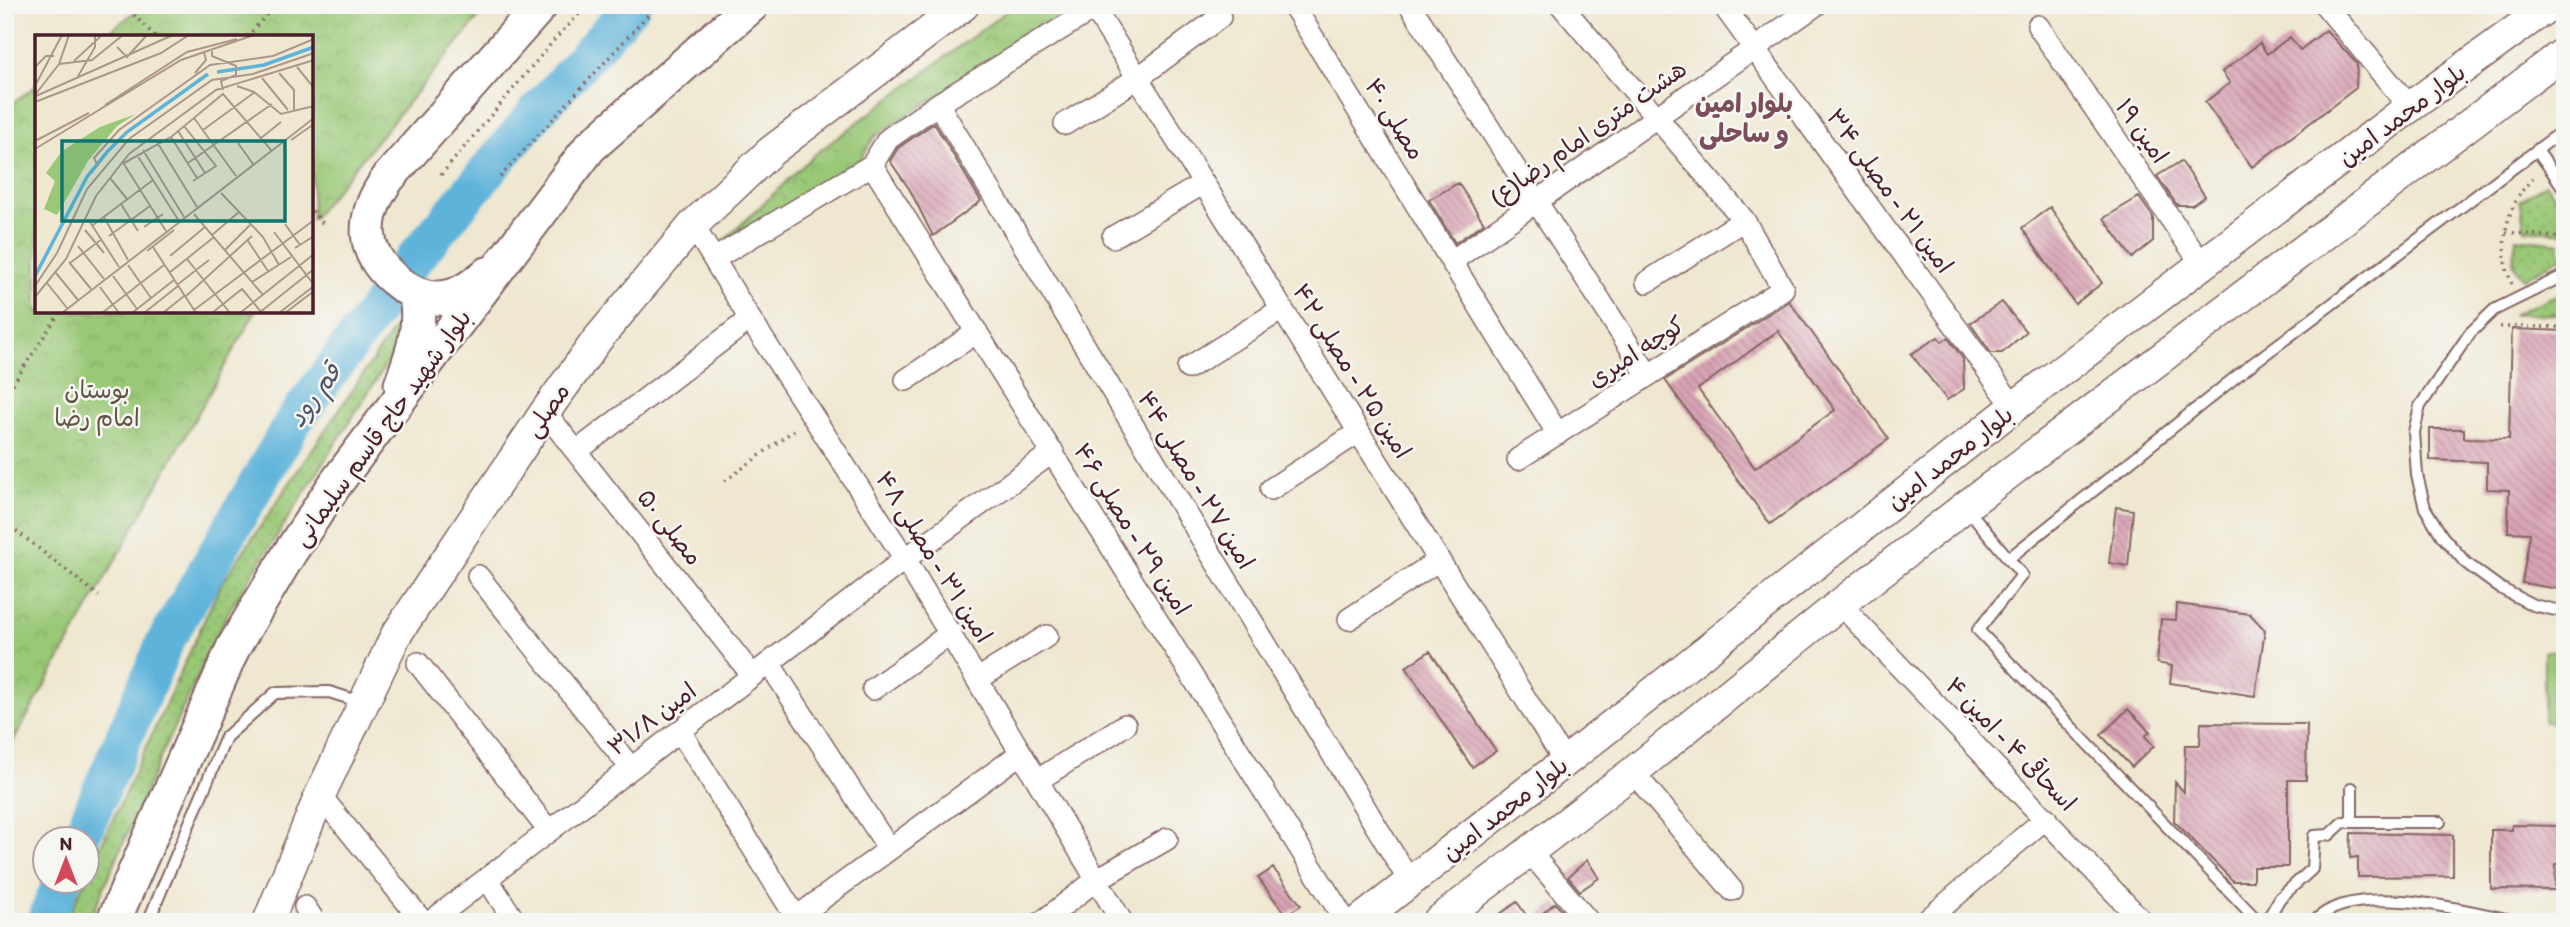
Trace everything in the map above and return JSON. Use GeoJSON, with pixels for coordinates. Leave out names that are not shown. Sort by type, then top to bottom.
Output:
{"type":"FeatureCollection","features":[{"type":"Feature","properties":{"kind":"main road"},"geometry":{"type":"LineString","coordinates":[[510,254],[469,289],[453,296],[416,296],[380,267],[370,250],[369,216],[376,195],[405,158],[541,5]]}},
{"type":"Feature","properties":{"kind":"main road","name":"بلوار شهید حاج قاسم سلیمانی"},"geometry":{"type":"LineString","coordinates":[[113,922],[233,648],[336,482],[590,147],[751,5]]}},
{"type":"Feature","properties":{"kind":"main road","name":"مصلی"},"geometry":{"type":"LineString","coordinates":[[268,922],[320,795],[396,635],[545,412],[597,340],[693,225],[770,152],[964,5]]}},
{"type":"Feature","properties":{"kind":"main road","name":"بلوار محمد امین"},"geometry":{"type":"LineString","coordinates":[[1358,922],[2014,407],[2410,107],[2550,5]]}},
{"type":"Feature","properties":{"kind":"main road","name":"بلوار محمد امین"},"geometry":{"type":"LineString","coordinates":[[1437,922],[1633,772],[1966,506],[2565,52]]}},
{"type":"Feature","properties":{"kind":"main road"},"geometry":{"type":"LineString","coordinates":[[393,409],[415,345],[419,313],[416,296]]}},
{"type":"Feature","properties":{"kind":"main road"},"geometry":{"type":"LineString","coordinates":[[1498,813],[1528,850]]}},
{"type":"Feature","properties":{"kind":"street","name":"مصلی ۴۰"},"geometry":{"type":"LineString","coordinates":[[1293,5],[1558,434]]}},
{"type":"Feature","properties":{"kind":"street"},"geometry":{"type":"LineString","coordinates":[[1410,5],[1648,375]]}},
{"type":"Feature","properties":{"kind":"street"},"geometry":{"type":"LineString","coordinates":[[1561,5],[1744,220],[1647,282]]}},
{"type":"Feature","properties":{"kind":"street","name":"امین ۲۱ - مصلی ۳۴"},"geometry":{"type":"LineString","coordinates":[[1723,5],[2014,407]]}},
{"type":"Feature","properties":{"kind":"street","name":"هشت متری امام رضا(ع)"},"geometry":{"type":"LineString","coordinates":[[1452,261],[1816,5]]}},
{"type":"Feature","properties":{"kind":"street"},"geometry":{"type":"LineString","coordinates":[[2325,5],[2410,107]]}},
{"type":"Feature","properties":{"kind":"street"},"geometry":{"type":"LineString","coordinates":[[714,259],[872,165],[888,139],[938,104],[1097,7]]}},
{"type":"Feature","properties":{"kind":"street","name":"امین ۲۵ - مصلی ۴۲"},"geometry":{"type":"LineString","coordinates":[[1097,7],[1138,78],[1565,762]]}},
{"type":"Feature","properties":{"kind":"street"},"geometry":{"type":"LineString","coordinates":[[1065,124],[1138,78],[1220,17]]}},
{"type":"Feature","properties":{"kind":"street","name":"امین ۱۹"},"geometry":{"type":"LineString","coordinates":[[2038,26],[2203,266]]}},
{"type":"Feature","properties":{"kind":"street","name":"امین ۲۷ - مصلی ۴۴"},"geometry":{"type":"LineString","coordinates":[[938,104],[1410,882]]}},
{"type":"Feature","properties":{"kind":"street","name":"امین ۲۹ - مصلی ۴۶"},"geometry":{"type":"LineString","coordinates":[[872,165],[1346,922]]}},
{"type":"Feature","properties":{"kind":"street"},"geometry":{"type":"LineString","coordinates":[[1113,237],[1204,183]]}},
{"type":"Feature","properties":{"kind":"street","name":"کوچه امیری"},"geometry":{"type":"LineString","coordinates":[[1518,459],[1783,289],[1744,220]]}},
{"type":"Feature","properties":{"kind":"street","name":"امین ۳۱ - مصلی ۴۸"},"geometry":{"type":"LineString","coordinates":[[693,225],[750,319],[905,559],[1122,922]]}},
{"type":"Feature","properties":{"kind":"street"},"geometry":{"type":"LineString","coordinates":[[1188,368],[1282,309]]}},
{"type":"Feature","properties":{"kind":"street"},"geometry":{"type":"LineString","coordinates":[[577,451],[750,319]]}},
{"type":"Feature","properties":{"kind":"street"},"geometry":{"type":"LineString","coordinates":[[906,380],[977,332]]}},
{"type":"Feature","properties":{"kind":"street","name":"مصلی ۵۰"},"geometry":{"type":"LineString","coordinates":[[545,412],[761,669],[889,849]]}},
{"type":"Feature","properties":{"kind":"street"},"geometry":{"type":"LineString","coordinates":[[1271,489],[1359,432]]}},
{"type":"Feature","properties":{"kind":"street","name":"امین ۳۱/۸"},"geometry":{"type":"LineString","coordinates":[[430,922],[905,559],[1053,452]]}},
{"type":"Feature","properties":{"kind":"street"},"geometry":{"type":"LineString","coordinates":[[1349,618],[1439,561]]}},
{"type":"Feature","properties":{"kind":"street"},"geometry":{"type":"LineString","coordinates":[[478,576],[631,768]]}},
{"type":"Feature","properties":{"kind":"street","name":"اسحاقی ۴ - امین ۴"},"geometry":{"type":"LineString","coordinates":[[1840,604],[2143,922]]}},
{"type":"Feature","properties":{"kind":"street"},"geometry":{"type":"LineString","coordinates":[[873,689],[951,634]]}},
{"type":"Feature","properties":{"kind":"street"},"geometry":{"type":"LineString","coordinates":[[978,679],[1047,636]]}},
{"type":"Feature","properties":{"kind":"street"},"geometry":{"type":"LineString","coordinates":[[418,663],[549,831]]}},
{"type":"Feature","properties":{"kind":"street"},"geometry":{"type":"LineString","coordinates":[[1038,780],[1125,725]]}},
{"type":"Feature","properties":{"kind":"street"},"geometry":{"type":"LineString","coordinates":[[680,731],[795,920],[1021,753]]}},
{"type":"Feature","properties":{"kind":"street"},"geometry":{"type":"LineString","coordinates":[[1633,772],[1732,890]]}},
{"type":"Feature","properties":{"kind":"street"},"geometry":{"type":"LineString","coordinates":[[320,795],[423,922]]}},
{"type":"Feature","properties":{"kind":"street"},"geometry":{"type":"LineString","coordinates":[[1925,922],[2046,818]]}},
{"type":"Feature","properties":{"kind":"street"},"geometry":{"type":"LineString","coordinates":[[1042,922],[1097,880],[1167,839]]}},
{"type":"Feature","properties":{"kind":"street"},"geometry":{"type":"LineString","coordinates":[[1528,850],[1589,922]]}},
{"type":"Feature","properties":{"kind":"street"},"geometry":{"type":"LineString","coordinates":[[487,878],[515,922]]}},
{"type":"Feature","properties":{"kind":"lane"},"geometry":{"type":"LineString","coordinates":[[2008,559],[2252,364],[2565,129]]}},
{"type":"Feature","properties":{"kind":"lane"},"geometry":{"type":"LineString","coordinates":[[2537,150],[2565,190]]}},
{"type":"Feature","properties":{"kind":"lane"},"geometry":{"type":"LineString","coordinates":[[2565,275],[2494,310],[2470,333],[2420,406],[2414,432],[2417,475],[2425,508],[2442,536],[2466,563],[2500,588],[2533,605],[2565,612]]}},
{"type":"Feature","properties":{"kind":"lane"},"geometry":{"type":"LineString","coordinates":[[1966,506],[2022,575],[1978,630],[2259,922]]}},
{"type":"Feature","properties":{"kind":"lane"},"geometry":{"type":"LineString","coordinates":[[148,922],[226,737],[275,693],[329,692],[364,702]]}},
{"type":"Feature","properties":{"kind":"lane"},"geometry":{"type":"LineString","coordinates":[[2352,788],[2352,822]]}},
{"type":"Feature","properties":{"kind":"lane"},"geometry":{"type":"LineString","coordinates":[[2266,922],[2280,898],[2312,869],[2314,836],[2329,835],[2343,822],[2440,822]]}},
{"type":"Feature","properties":{"kind":"lane"},"geometry":{"type":"LineString","coordinates":[[2314,922],[2341,904],[2371,899],[2454,907],[2519,922]]}},
{"type":"Feature","properties":{"kind":"path"},"geometry":{"type":"LineString","coordinates":[[124,5],[154,35]]}},
{"type":"Feature","properties":{"kind":"path"},"geometry":{"type":"LineString","coordinates":[[249,35],[275,5]]}},
{"type":"Feature","properties":{"kind":"path"},"geometry":{"type":"LineString","coordinates":[[441,175],[555,38],[587,5]]}},
{"type":"Feature","properties":{"kind":"path"},"geometry":{"type":"LineString","coordinates":[[500,177],[657,5]]}},
{"type":"Feature","properties":{"kind":"path"},"geometry":{"type":"LineString","coordinates":[[2515,291],[2507,273],[2507,221],[2514,203],[2527,184],[2543,171]]}},
{"type":"Feature","properties":{"kind":"path"},"geometry":{"type":"LineString","coordinates":[[313,212],[325,226]]}},
{"type":"Feature","properties":{"kind":"path"},"geometry":{"type":"LineString","coordinates":[[2506,232],[2565,238]]}},
{"type":"Feature","properties":{"kind":"path"},"geometry":{"type":"LineString","coordinates":[[5,396],[60,313]]}},
{"type":"Feature","properties":{"kind":"path"},"geometry":{"type":"LineString","coordinates":[[2501,318],[2493,327],[2565,327]]}},
{"type":"Feature","properties":{"kind":"path"},"geometry":{"type":"LineString","coordinates":[[725,481],[814,416]]}},
{"type":"Feature","properties":{"kind":"path"},"geometry":{"type":"LineString","coordinates":[[5,522],[99,596]]}},
{"type":"Feature","properties":{"kind":"green space"},"geometry":{"type":"Polygon","coordinates":[[[144,5],[489,5],[313,218],[313,35],[105,35],[144,5]]]}},
{"type":"Feature","properties":{"kind":"green space"},"geometry":{"type":"Polygon","coordinates":[[[1015,5],[1085,5],[874,137],[858,163],[752,234],[724,241],[814,155],[1015,5]]]}},
{"type":"Feature","properties":{"kind":"green space","name":"بوستان امام رضا"},"geometry":{"type":"Polygon","coordinates":[[[35,86],[35,313],[254,313],[5,756],[5,109],[35,86]]]}},
{"type":"Feature","properties":{"kind":"green space"},"geometry":{"type":"Polygon","coordinates":[[[2546,184],[2565,211],[2565,233],[2525,229],[2519,201],[2546,184]]]}},
{"type":"Feature","properties":{"kind":"green space"},"geometry":{"type":"Polygon","coordinates":[[[2516,238],[2560,243],[2560,251],[2564,256],[2524,279],[2513,264],[2516,238]]]}},
{"type":"Feature","properties":{"kind":"green space"},"geometry":{"type":"Polygon","coordinates":[[[2565,291],[2565,314],[2512,315],[2565,291]]]}},
{"type":"Feature","properties":{"kind":"green space"},"geometry":{"type":"Polygon","coordinates":[[[397,324],[403,338],[227,614],[167,742],[102,892],[102,843],[220,586],[397,324]]]}},
{"type":"Feature","properties":{"kind":"green space"},"geometry":{"type":"Polygon","coordinates":[[[2544,651],[2565,651],[2565,722],[2544,722],[2544,651]]]}},
{"type":"Feature","properties":{"kind":"green space"},"geometry":{"type":"Polygon","coordinates":[[[78,895],[101,895],[89,922],[66,922],[78,895]]]}},
{"type":"Feature","properties":{"kind":"building"},"geometry":{"type":"Polygon","coordinates":[[[2326,30],[2357,64],[2356,88],[2252,167],[2205,102],[2230,83],[2222,72],[2260,43],[2267,54],[2290,37],[2300,50],[2326,30]]]}},
{"type":"Feature","properties":{"kind":"building"},"geometry":{"type":"Polygon","coordinates":[[[934,123],[981,201],[933,236],[910,190],[890,161],[898,148],[934,123]]]}},
{"type":"Feature","properties":{"kind":"building"},"geometry":{"type":"Polygon","coordinates":[[[2181,161],[2205,196],[2192,205],[2177,205],[2157,176],[2181,161]]]}},
{"type":"Feature","properties":{"kind":"building"},"geometry":{"type":"Polygon","coordinates":[[[1458,183],[1484,223],[1455,243],[1429,200],[1458,183]]]}},
{"type":"Feature","properties":{"kind":"building"},"geometry":{"type":"Polygon","coordinates":[[[2139,197],[2153,217],[2153,241],[2132,258],[2104,218],[2139,197]]]}},
{"type":"Feature","properties":{"kind":"building"},"geometry":{"type":"Polygon","coordinates":[[[2050,207],[2102,283],[2075,304],[2022,228],[2050,207]]]}},
{"type":"Feature","properties":{"kind":"building"},"geometry":{"type":"Polygon","coordinates":[[[1789,301],[1889,439],[1770,524],[1665,380],[1789,301]],[[1778,331],[1698,389],[1755,468],[1835,410],[1778,331]]]}},
{"type":"Feature","properties":{"kind":"building"},"geometry":{"type":"Polygon","coordinates":[[[2002,302],[2026,332],[2002,353],[1991,353],[1970,323],[2002,302]]]}},
{"type":"Feature","properties":{"kind":"building"},"geometry":{"type":"Polygon","coordinates":[[[2512,329],[2565,331],[2565,590],[2522,583],[2530,533],[2508,532],[2509,490],[2487,489],[2487,462],[2430,460],[2430,429],[2464,429],[2464,438],[2509,439],[2512,329]]]}},
{"type":"Feature","properties":{"kind":"building"},"geometry":{"type":"Polygon","coordinates":[[[1938,337],[1942,342],[1948,338],[1963,359],[1964,389],[1947,400],[1911,354],[1938,337]]]}},
{"type":"Feature","properties":{"kind":"building"},"geometry":{"type":"Polygon","coordinates":[[[2116,507],[2133,510],[2128,566],[2109,563],[2116,507]]]}},
{"type":"Feature","properties":{"kind":"building"},"geometry":{"type":"Polygon","coordinates":[[[2177,604],[2250,614],[2265,630],[2255,696],[2170,683],[2172,666],[2157,663],[2161,619],[2176,620],[2177,604]]]}},
{"type":"Feature","properties":{"kind":"building"},"geometry":{"type":"Polygon","coordinates":[[[1430,651],[1496,751],[1472,767],[1406,667],[1430,651]]]}},
{"type":"Feature","properties":{"kind":"building"},"geometry":{"type":"Polygon","coordinates":[[[2128,709],[2150,732],[2145,736],[2154,746],[2132,767],[2101,735],[2128,709]]]}},
{"type":"Feature","properties":{"kind":"building"},"geometry":{"type":"Polygon","coordinates":[[[2201,723],[2307,724],[2306,780],[2288,780],[2288,867],[2253,867],[2253,881],[2233,881],[2174,821],[2175,782],[2184,792],[2185,745],[2200,745],[2201,723]]]}},
{"type":"Feature","properties":{"kind":"building"},"geometry":{"type":"Polygon","coordinates":[[[2512,825],[2565,826],[2565,864],[2556,864],[2555,890],[2491,889],[2491,830],[2512,830],[2512,825]]]}},
{"type":"Feature","properties":{"kind":"building"},"geometry":{"type":"Polygon","coordinates":[[[2351,833],[2453,835],[2453,876],[2358,877],[2358,857],[2350,858],[2351,833]]]}},
{"type":"Feature","properties":{"kind":"building"},"geometry":{"type":"Polygon","coordinates":[[[1587,860],[1599,878],[1580,891],[1568,877],[1587,860]]]}},
{"type":"Feature","properties":{"kind":"building"},"geometry":{"type":"Polygon","coordinates":[[[1273,868],[1301,905],[1286,915],[1258,878],[1273,868]]]}},
{"type":"Feature","properties":{"kind":"building"},"geometry":{"type":"Polygon","coordinates":[[[1517,902],[1531,922],[1489,922],[1517,902]]]}},
{"type":"Feature","properties":{"kind":"building"},"geometry":{"type":"Polygon","coordinates":[[[1555,903],[1572,922],[1532,922],[1555,903]]]}},
{"type":"Feature","properties":{"kind":"waterway","name":"قم رود"},"geometry":{"type":"LineString","coordinates":[[86,825],[166,640],[293,422],[414,259],[536,113],[632,5]]}},
{"type":"Feature","properties":{"kind":"waterway","name":"قم رود"},"geometry":{"type":"LineString","coordinates":[[45,922],[56,895]]}},
{"type":"Feature","properties":{"kind":"district","name":"بلوار امین و ساحلی"},"geometry":{"type":"Point","coordinates":[1744,118]}}]}
